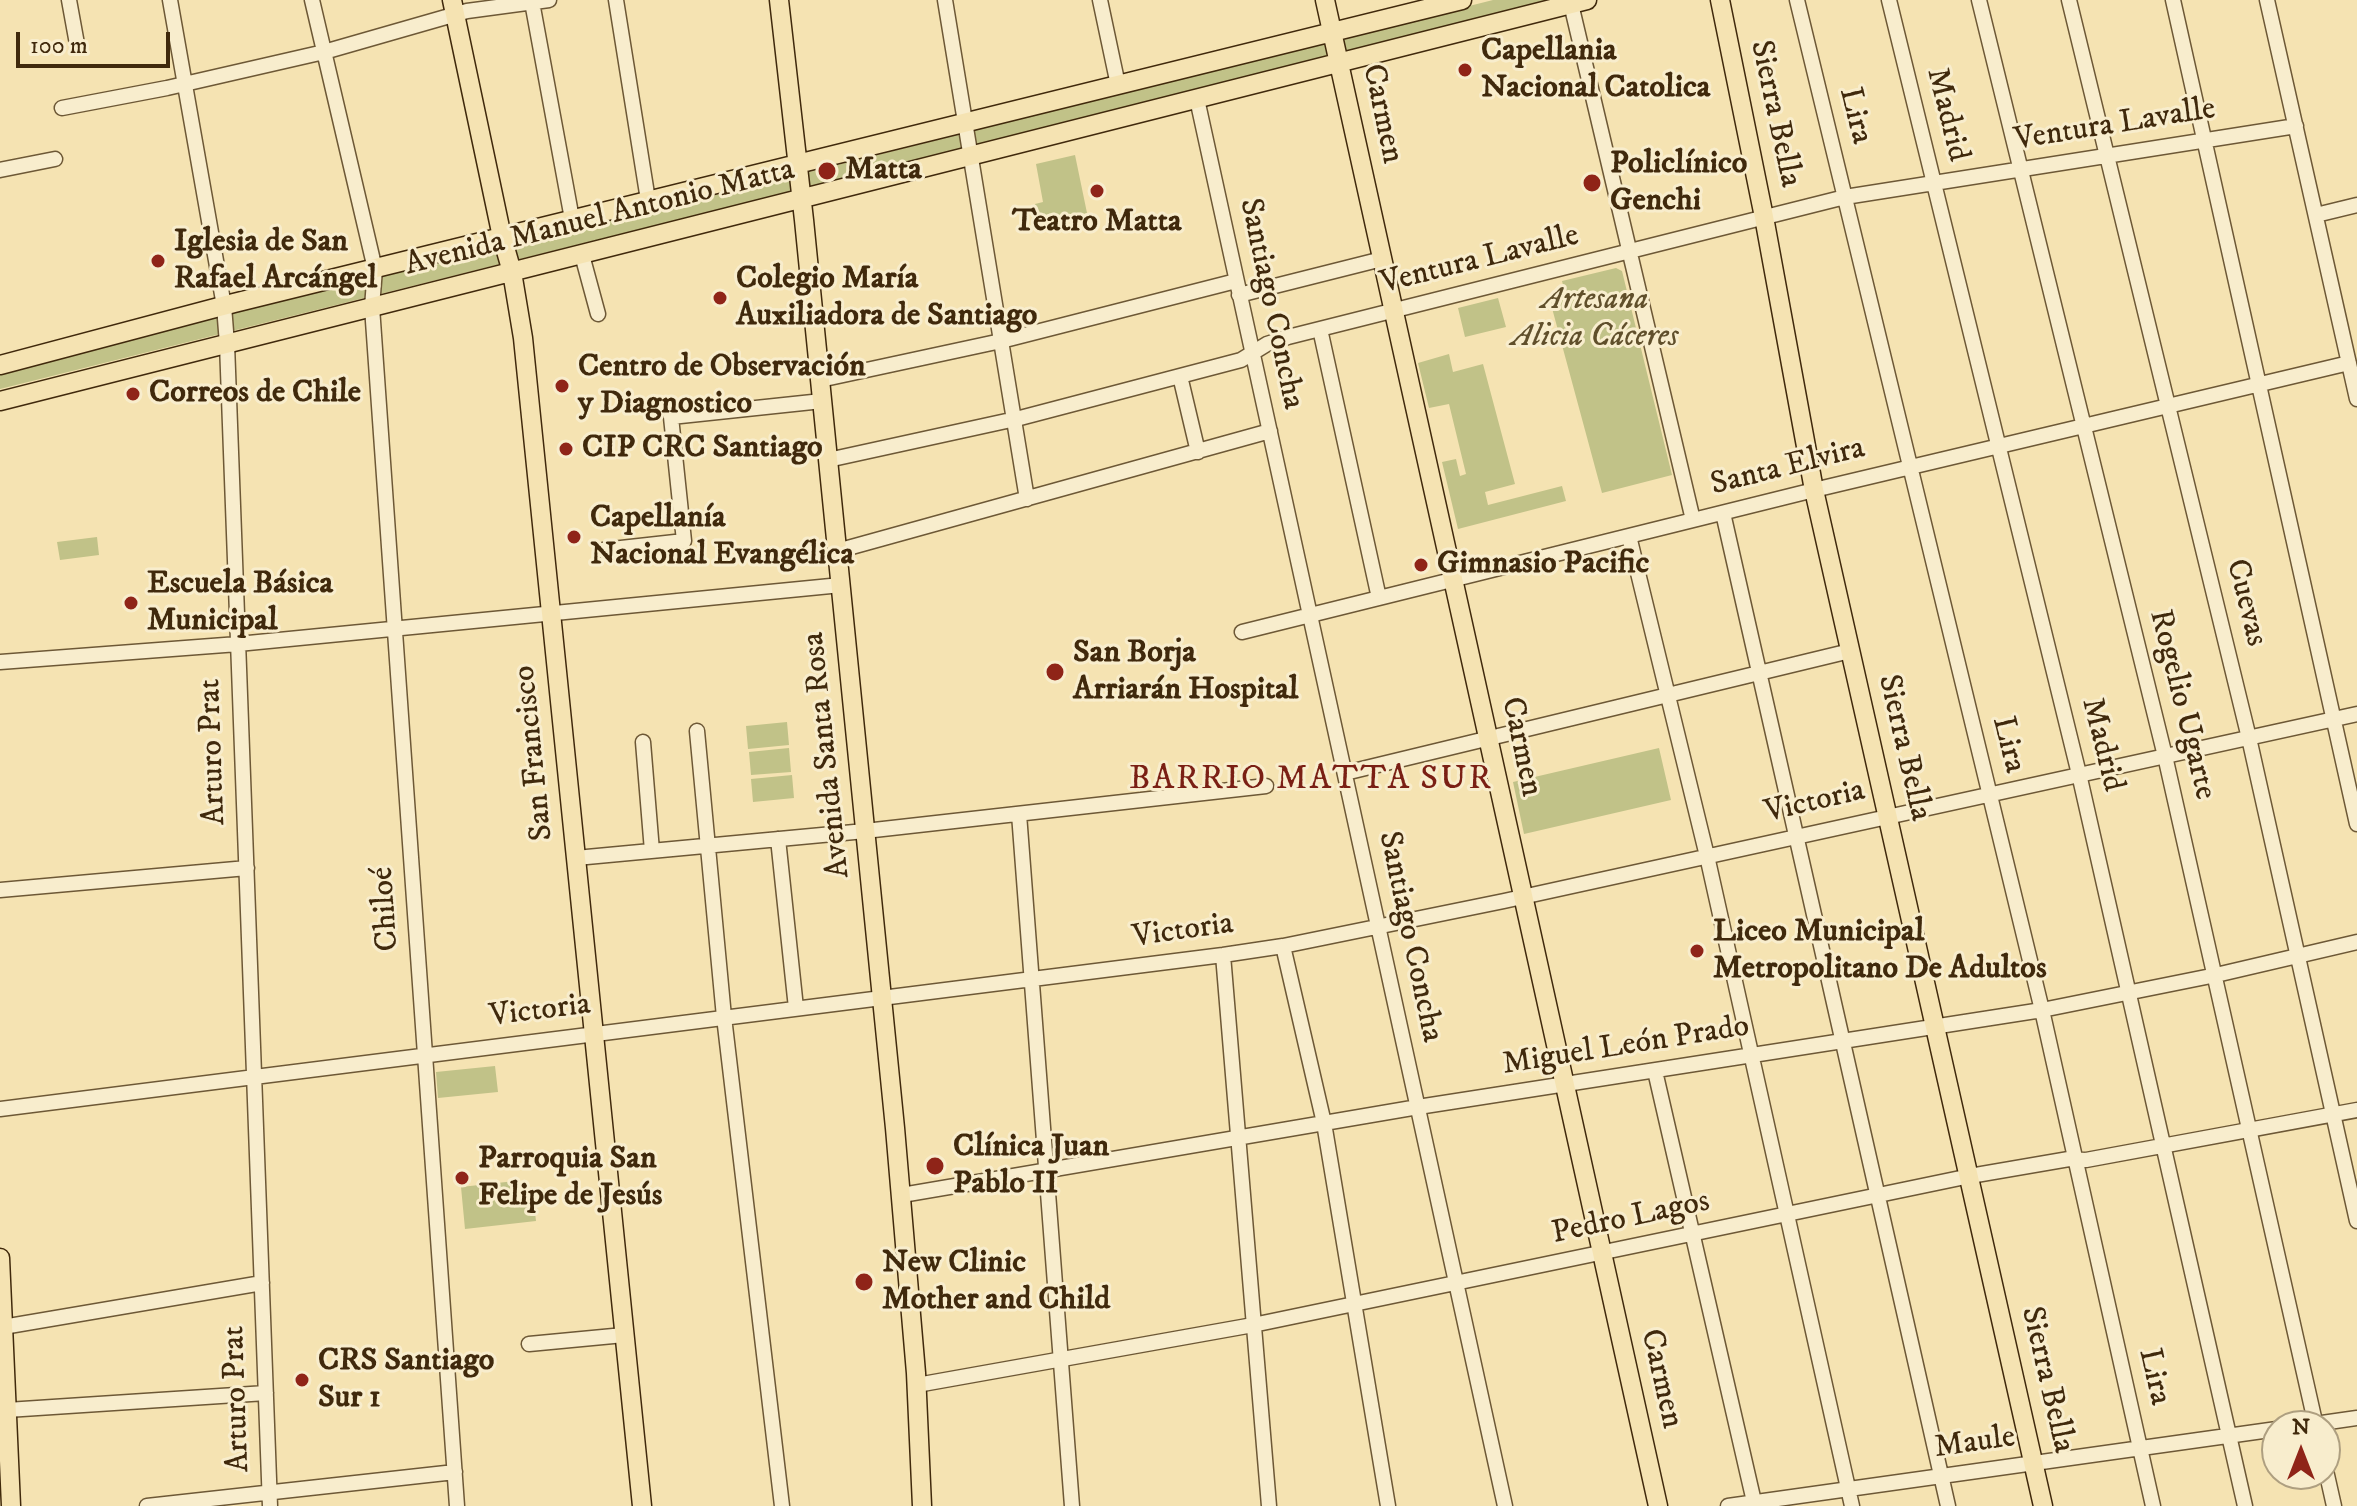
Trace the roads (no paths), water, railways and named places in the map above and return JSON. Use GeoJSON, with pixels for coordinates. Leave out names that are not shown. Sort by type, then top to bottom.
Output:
{"type":"FeatureCollection","features":[{"type":"Feature","properties":{"kind":"main road","name":"Avenida Santa Rosa"},"geometry":{"type":"LineString","coordinates":[[779,0],[802,200],[902,1195],[917,1385],[922,1506]]}},
{"type":"Feature","properties":{"kind":"main road","name":"Carmen"},"geometry":{"type":"LineString","coordinates":[[1325,0],[1658,1506]]}},
{"type":"Feature","properties":{"kind":"main road","name":"Avenida Manuel Antonio Matta"},"geometry":{"type":"LineString","coordinates":[[0,365],[648,200],[1332,32],[1403,7],[1462,0]]}},
{"type":"Feature","properties":{"kind":"main road","name":"Sierra Bella"},"geometry":{"type":"LineString","coordinates":[[1720,0],[1814,490],[2043,1506]]}},
{"type":"Feature","properties":{"kind":"main road","name":"Avenida Manuel Antonio Matta"},"geometry":{"type":"LineString","coordinates":[[0,401],[1579,2]]}},
{"type":"Feature","properties":{"kind":"main road","name":"San Francisco"},"geometry":{"type":"LineString","coordinates":[[454,7],[512,272],[523,338],[642,1506]]}},
{"type":"Feature","properties":{"kind":"main road"},"geometry":{"type":"LineString","coordinates":[[1127,83],[1143,113]]}},
{"type":"Feature","properties":{"kind":"main road"},"geometry":{"type":"LineString","coordinates":[[0,1258],[11,1506]]}},
{"type":"Feature","properties":{"kind":"street"},"geometry":{"type":"LineString","coordinates":[[69,0],[77,44]]}},
{"type":"Feature","properties":{"kind":"street","name":"Arturo Prat"},"geometry":{"type":"LineString","coordinates":[[170,0],[224,306],[227,344],[270,1499]]}},
{"type":"Feature","properties":{"kind":"street","name":"Chiloé"},"geometry":{"type":"LineString","coordinates":[[312,0],[375,269],[372,307],[457,1506]]}},
{"type":"Feature","properties":{"kind":"street"},"geometry":{"type":"LineString","coordinates":[[62,108],[324,52],[454,7],[549,0]]}},
{"type":"Feature","properties":{"kind":"street"},"geometry":{"type":"LineString","coordinates":[[616,0],[648,200]]}},
{"type":"Feature","properties":{"kind":"street"},"geometry":{"type":"LineString","coordinates":[[945,0],[1027,499]]}},
{"type":"Feature","properties":{"kind":"street"},"geometry":{"type":"LineString","coordinates":[[1100,0],[1127,83]]}},
{"type":"Feature","properties":{"kind":"street","name":"Lira"},"geometry":{"type":"LineString","coordinates":[[1797,0],[2042,1010],[2153,1506]]}},
{"type":"Feature","properties":{"kind":"street","name":"Madrid"},"geometry":{"type":"LineString","coordinates":[[1889,0],[2079,774],[2245,1506]]}},
{"type":"Feature","properties":{"kind":"street","name":"Rogelio Ugarte"},"geometry":{"type":"LineString","coordinates":[[1979,0],[2165,756],[2250,1129],[2308,1410]]}},
{"type":"Feature","properties":{"kind":"street","name":"Cuevas"},"geometry":{"type":"LineString","coordinates":[[2069,0],[2249,738],[2357,1221]]}},
{"type":"Feature","properties":{"kind":"street"},"geometry":{"type":"LineString","coordinates":[[2173,0],[2357,824]]}},
{"type":"Feature","properties":{"kind":"street"},"geometry":{"type":"LineString","coordinates":[[2267,0],[2357,399]]}},
{"type":"Feature","properties":{"kind":"street"},"geometry":{"type":"LineString","coordinates":[[532,2],[572,219]]}},
{"type":"Feature","properties":{"kind":"street"},"geometry":{"type":"LineString","coordinates":[[1579,2],[1630,253],[1693,520]]}},
{"type":"Feature","properties":{"kind":"street","name":"Santiago Concha"},"geometry":{"type":"LineString","coordinates":[[1197,99],[1505,1506]]}},
{"type":"Feature","properties":{"kind":"street","name":"Ventura Lavalle"},"geometry":{"type":"LineString","coordinates":[[828,460],[1014,419],[1241,360],[1275,341],[1845,197],[2296,126]]}},
{"type":"Feature","properties":{"kind":"street"},"geometry":{"type":"LineString","coordinates":[[0,170],[55,159]]}},
{"type":"Feature","properties":{"kind":"street"},"geometry":{"type":"LineString","coordinates":[[2316,215],[2357,205]]}},
{"type":"Feature","properties":{"kind":"street"},"geometry":{"type":"LineString","coordinates":[[582,255],[598,314]]}},
{"type":"Feature","properties":{"kind":"street"},"geometry":{"type":"LineString","coordinates":[[820,380],[1382,259]]}},
{"type":"Feature","properties":{"kind":"street"},"geometry":{"type":"LineString","coordinates":[[1320,329],[1379,598]]}},
{"type":"Feature","properties":{"kind":"street","name":"Santa Elvira"},"geometry":{"type":"LineString","coordinates":[[1242,632],[1814,490],[2349,363]]}},
{"type":"Feature","properties":{"kind":"street"},"geometry":{"type":"LineString","coordinates":[[1180,376],[1198,452]]}},
{"type":"Feature","properties":{"kind":"street"},"geometry":{"type":"LineString","coordinates":[[603,550],[684,541],[671,417],[822,401]]}},
{"type":"Feature","properties":{"kind":"street"},"geometry":{"type":"LineString","coordinates":[[837,551],[1270,431]]}},
{"type":"Feature","properties":{"kind":"street"},"geometry":{"type":"LineString","coordinates":[[1723,513],[1948,1506]]}},
{"type":"Feature","properties":{"kind":"street"},"geometry":{"type":"LineString","coordinates":[[1629,536],[1707,856],[1852,1506]]}},
{"type":"Feature","properties":{"kind":"street"},"geometry":{"type":"LineString","coordinates":[[0,662],[238,644],[841,585]]}},
{"type":"Feature","properties":{"kind":"street"},"geometry":{"type":"LineString","coordinates":[[1345,773],[1850,651]]}},
{"type":"Feature","properties":{"kind":"street","name":"Victoria"},"geometry":{"type":"LineString","coordinates":[[0,1109],[1032,979],[1093,964],[1223,955],[1283,946],[1522,897],[2357,714]]}},
{"type":"Feature","properties":{"kind":"street"},"geometry":{"type":"LineString","coordinates":[[697,731],[724,1017],[782,1506]]}},
{"type":"Feature","properties":{"kind":"street"},"geometry":{"type":"LineString","coordinates":[[643,742],[652,851]]}},
{"type":"Feature","properties":{"kind":"street"},"geometry":{"type":"LineString","coordinates":[[576,858],[865,831],[1266,786]]}},
{"type":"Feature","properties":{"kind":"street"},"geometry":{"type":"LineString","coordinates":[[1019,814],[1072,1506]]}},
{"type":"Feature","properties":{"kind":"street"},"geometry":{"type":"LineString","coordinates":[[778,839],[796,1008]]}},
{"type":"Feature","properties":{"kind":"street"},"geometry":{"type":"LineString","coordinates":[[0,890],[247,868]]}},
{"type":"Feature","properties":{"kind":"street","name":"Miguel León Prado"},"geometry":{"type":"LineString","coordinates":[[902,1195],[1418,1107],[2042,1010],[2216,975],[2357,942]]}},
{"type":"Feature","properties":{"kind":"street"},"geometry":{"type":"LineString","coordinates":[[1283,946],[1324,1123],[1388,1506]]}},
{"type":"Feature","properties":{"kind":"street"},"geometry":{"type":"LineString","coordinates":[[1223,955],[1269,1506]]}},
{"type":"Feature","properties":{"kind":"street"},"geometry":{"type":"LineString","coordinates":[[1655,1071],[1754,1504]]}},
{"type":"Feature","properties":{"kind":"street","name":"Pedro Lagos"},"geometry":{"type":"LineString","coordinates":[[917,1385],[1253,1325],[1970,1176],[2357,1110]]}},
{"type":"Feature","properties":{"kind":"street"},"geometry":{"type":"LineString","coordinates":[[3,1327],[262,1283]]}},
{"type":"Feature","properties":{"kind":"street"},"geometry":{"type":"LineString","coordinates":[[529,1344],[624,1335]]}},
{"type":"Feature","properties":{"kind":"street"},"geometry":{"type":"LineString","coordinates":[[7,1410],[266,1393]]}},
{"type":"Feature","properties":{"kind":"street","name":"Maule"},"geometry":{"type":"LineString","coordinates":[[1728,1506],[2261,1431]]}},
{"type":"Feature","properties":{"kind":"street"},"geometry":{"type":"LineString","coordinates":[[147,1506],[270,1499],[455,1472]]}},
{"type":"Feature","properties":{"kind":"place","name":"Capellania Nacional Catolica"},"geometry":{"type":"Point","coordinates":[1465,70]}},
{"type":"Feature","properties":{"kind":"place","name":"Matta"},"geometry":{"type":"Point","coordinates":[827,171]}},
{"type":"Feature","properties":{"kind":"place","name":"Policlínico Genchi"},"geometry":{"type":"Point","coordinates":[1592,183]}},
{"type":"Feature","properties":{"kind":"place","name":"Teatro Matta"},"geometry":{"type":"Point","coordinates":[1097,191]}},
{"type":"Feature","properties":{"kind":"place","name":"Iglesia de San Rafael Arcángel"},"geometry":{"type":"Point","coordinates":[158,261]}},
{"type":"Feature","properties":{"kind":"place","name":"Colegio María Auxiliadora de Santiago"},"geometry":{"type":"Point","coordinates":[720,298]}},
{"type":"Feature","properties":{"kind":"place","name":"Centro de Observación y Diagnostico"},"geometry":{"type":"Point","coordinates":[562,386]}},
{"type":"Feature","properties":{"kind":"place","name":"Correos de Chile"},"geometry":{"type":"Point","coordinates":[133,394]}},
{"type":"Feature","properties":{"kind":"place","name":"CIP CRC Santiago"},"geometry":{"type":"Point","coordinates":[566,449]}},
{"type":"Feature","properties":{"kind":"place","name":"Capellanía Nacional Evangélica"},"geometry":{"type":"Point","coordinates":[574,537]}},
{"type":"Feature","properties":{"kind":"place","name":"Gimnasio Pacific"},"geometry":{"type":"Point","coordinates":[1421,565]}},
{"type":"Feature","properties":{"kind":"place","name":"Escuela Básica Municipal"},"geometry":{"type":"Point","coordinates":[131,603]}},
{"type":"Feature","properties":{"kind":"place","name":"San Borja Arriarán Hospital"},"geometry":{"type":"Point","coordinates":[1055,672]}},
{"type":"Feature","properties":{"kind":"place","name":"Liceo Municipal Metropolitano De Adultos"},"geometry":{"type":"Point","coordinates":[1697,951]}},
{"type":"Feature","properties":{"kind":"place","name":"Clínica Juan Pablo II"},"geometry":{"type":"Point","coordinates":[935,1166]}},
{"type":"Feature","properties":{"kind":"place","name":"Parroquia San Felipe de Jesús"},"geometry":{"type":"Point","coordinates":[462,1178]}},
{"type":"Feature","properties":{"kind":"place","name":"New Clinic Mother and Child"},"geometry":{"type":"Point","coordinates":[864,1282]}},
{"type":"Feature","properties":{"kind":"place","name":"CRS Santiago Sur 1"},"geometry":{"type":"Point","coordinates":[302,1380]}},
{"type":"Feature","properties":{"kind":"district","name":"BARRIO MATTA SUR"},"geometry":{"type":"Point","coordinates":[1311,781]}},
{"type":"Feature","properties":{"kind":"park label","name":"Artesana Alicia Cáceres"},"geometry":{"type":"Point","coordinates":[1595,320]}}]}
